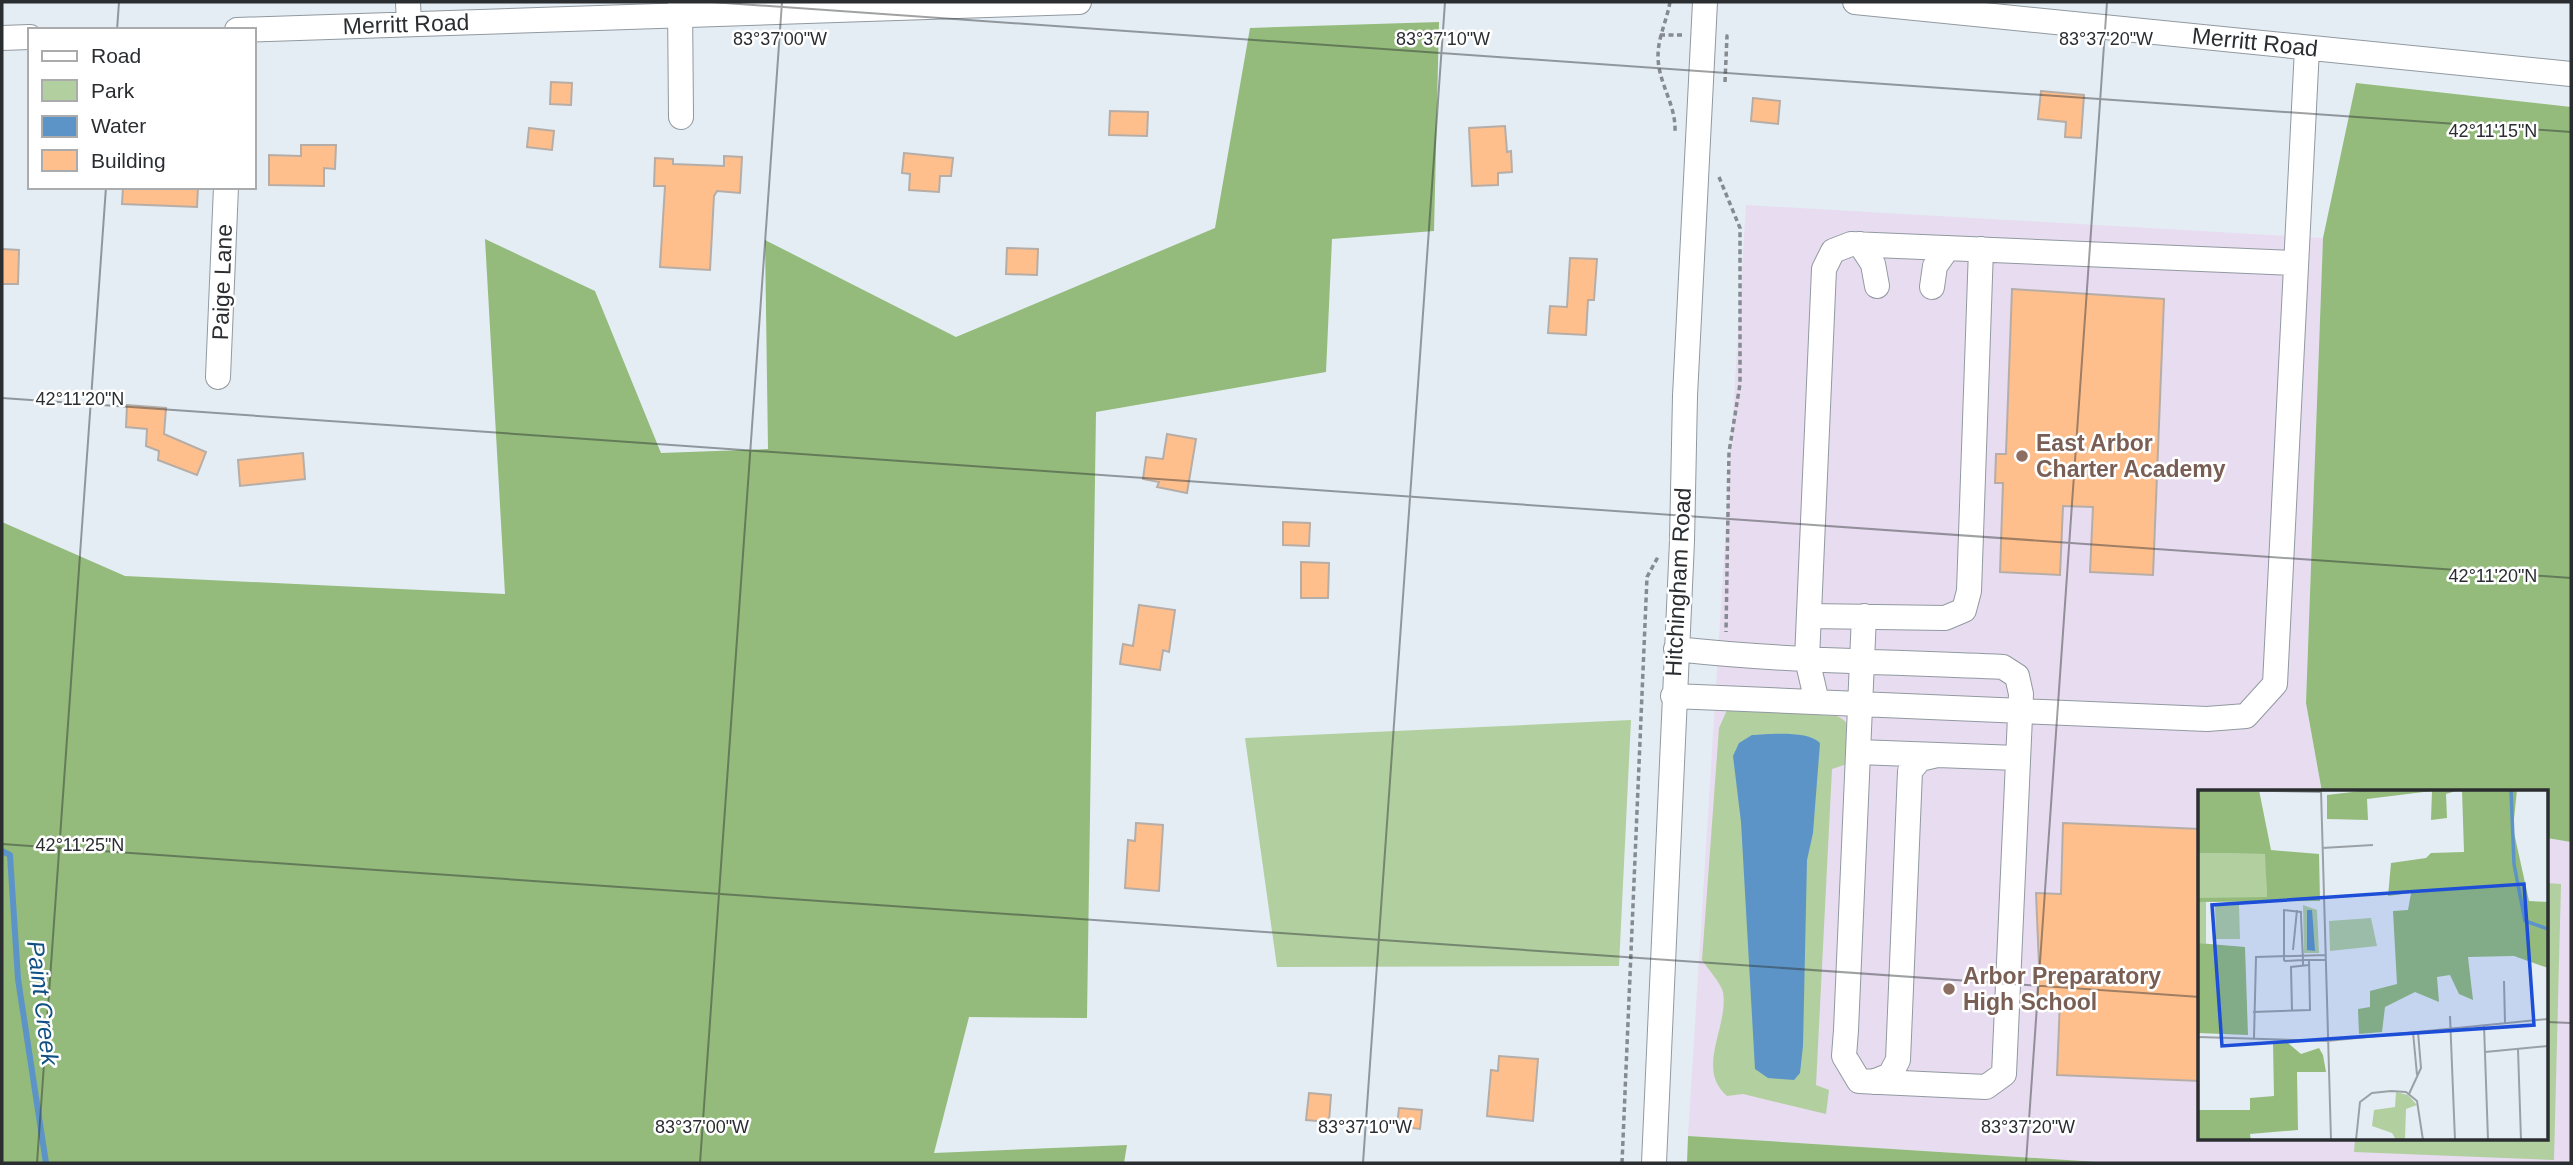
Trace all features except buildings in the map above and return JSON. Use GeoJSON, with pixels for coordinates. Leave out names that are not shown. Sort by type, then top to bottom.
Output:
{"type":"FeatureCollection","features":[{"type":"Feature","properties":{"kind":"street","name":"Merritt Road"},"geometry":{"type":"LineString","coordinates":[[256,28],[408,13],[1079,2]]}},
{"type":"Feature","properties":{"kind":"street","name":"Hitchingham Road"},"geometry":{"type":"LineString","coordinates":[[1654,1163],[1705,2]]}},
{"type":"Feature","properties":{"kind":"street","name":"Merritt Road"},"geometry":{"type":"LineString","coordinates":[[1855,2],[2571,74]]}},
{"type":"Feature","properties":{"kind":"street"},"geometry":{"type":"LineString","coordinates":[[681,8],[681,117]]}},
{"type":"Feature","properties":{"kind":"street"},"geometry":{"type":"LineString","coordinates":[[2,38],[28,37]]}},
{"type":"Feature","properties":{"kind":"street"},"geometry":{"type":"LineString","coordinates":[[1674,696],[2207,719],[2246,716],[2275,684],[2307,48]]}},
{"type":"Feature","properties":{"kind":"street","name":"Paige Lane"},"geometry":{"type":"LineString","coordinates":[[218,377],[226,189]]}},
{"type":"Feature","properties":{"kind":"street"},"geometry":{"type":"LineString","coordinates":[[1817,702],[1807,659],[1824,269],[1833,251],[1851,244],[1860,244],[2296,263]]}},
{"type":"Feature","properties":{"kind":"street"},"geometry":{"type":"LineString","coordinates":[[1860,244],[1873,264],[1877,286]]}},
{"type":"Feature","properties":{"kind":"street"},"geometry":{"type":"LineString","coordinates":[[1932,287],[1936,266],[1948,248]]}},
{"type":"Feature","properties":{"kind":"street"},"geometry":{"type":"LineString","coordinates":[[1809,616],[1945,618],[1964,610],[1969,591],[1981,249]]}},
{"type":"Feature","properties":{"kind":"street"},"geometry":{"type":"LineString","coordinates":[[1676,649],[1807,659],[1862,661],[2003,667],[2017,676],[2021,694],[2004,1074],[1986,1087],[1859,1081],[1844,1056],[1858,752],[1860,704],[1862,661],[1864,616]]}},
{"type":"Feature","properties":{"kind":"street"},"geometry":{"type":"LineString","coordinates":[[1858,752],[2017,758]]}},
{"type":"Feature","properties":{"kind":"street"},"geometry":{"type":"LineString","coordinates":[[1873,1082],[1890,1075],[1898,1060],[1910,771],[1920,759],[1937,755]]}},
{"type":"Feature","properties":{"kind":"path"},"geometry":{"type":"LineString","coordinates":[[1670,2],[1660,35],[1658,56],[1660,75],[1675,113],[1675,138]]}},
{"type":"Feature","properties":{"kind":"path"},"geometry":{"type":"LineString","coordinates":[[1660,35],[1727,36],[1724,88]]}},
{"type":"Feature","properties":{"kind":"path"},"geometry":{"type":"LineString","coordinates":[[1720,166],[1719,179],[1740,228],[1740,384],[1729,452],[1724,654]]}},
{"type":"Feature","properties":{"kind":"path"},"geometry":{"type":"LineString","coordinates":[[1622,1163],[1647,577],[1659,555],[1659,542]]}},
{"type":"Feature","properties":{"kind":"shaded area"},"geometry":{"type":"Polygon","coordinates":[[[1746,205],[2323,238],[2306,703],[2322,790],[2198,790],[2198,1140],[2548,1140],[2548,838],[2571,842],[2571,1163],[2113,1163],[1688,1136],[1746,205]]]}},
{"type":"Feature","properties":{"kind":"green space"},"geometry":{"type":"Polygon","coordinates":[[[1439,22],[1434,231],[1332,239],[1326,372],[1096,412],[1087,1018],[969,1017],[934,1153],[1127,1145],[1124,1163],[2,1163],[2,522],[125,576],[505,594],[485,239],[595,291],[661,453],[768,449],[765,240],[956,337],[1215,228],[1250,28],[1439,22]]]}},
{"type":"Feature","properties":{"kind":"green space"},"geometry":{"type":"Polygon","coordinates":[[[2356,83],[2571,107],[2571,842],[2548,838],[2548,790],[2322,790],[2306,703],[2323,238],[2356,83]]]}},
{"type":"Feature","properties":{"kind":"green space"},"geometry":{"type":"Polygon","coordinates":[[[1727,710],[1836,716],[1843,719],[1849,729],[1847,764],[1832,769],[1816,1085],[1829,1090],[1826,1114],[1743,1094],[1727,1096],[1718,1085],[1714,1073],[1713,1060],[1724,1005],[1723,992],[1702,960],[1719,728],[1727,710]]]}},
{"type":"Feature","properties":{"kind":"green space"},"geometry":{"type":"Polygon","coordinates":[[[1631,720],[1619,966],[1277,967],[1245,738],[1631,720]]]}},
{"type":"Feature","properties":{"kind":"green space"},"geometry":{"type":"Polygon","coordinates":[[[2548,883],[2561,884],[2554,1160],[2354,1152],[2355,1140],[2548,1140],[2548,883]]]}},
{"type":"Feature","properties":{"kind":"green space"},"geometry":{"type":"Polygon","coordinates":[[[1688,1136],[2113,1163],[1687,1163],[1688,1136]]]}},
{"type":"Feature","properties":{"kind":"water"},"geometry":{"type":"Polygon","coordinates":[[[1798,734],[1820,743],[1813,833],[1807,860],[1803,1046],[1800,1073],[1794,1080],[1768,1078],[1755,1069],[1741,822],[1733,756],[1739,743],[1752,735],[1798,734]]]}},
{"type":"Feature","properties":{"kind":"waterway","name":"Paint Creek"},"geometry":{"type":"LineString","coordinates":[[2,851],[10,855],[18,979],[46,1163]]}},
{"type":"Feature","properties":{"kind":"place","name":"East Arbor Charter Academy"},"geometry":{"type":"Point","coordinates":[2022,456]}},
{"type":"Feature","properties":{"kind":"place","name":"Arbor Preparatory High School"},"geometry":{"type":"Point","coordinates":[1949,989]}}]}
